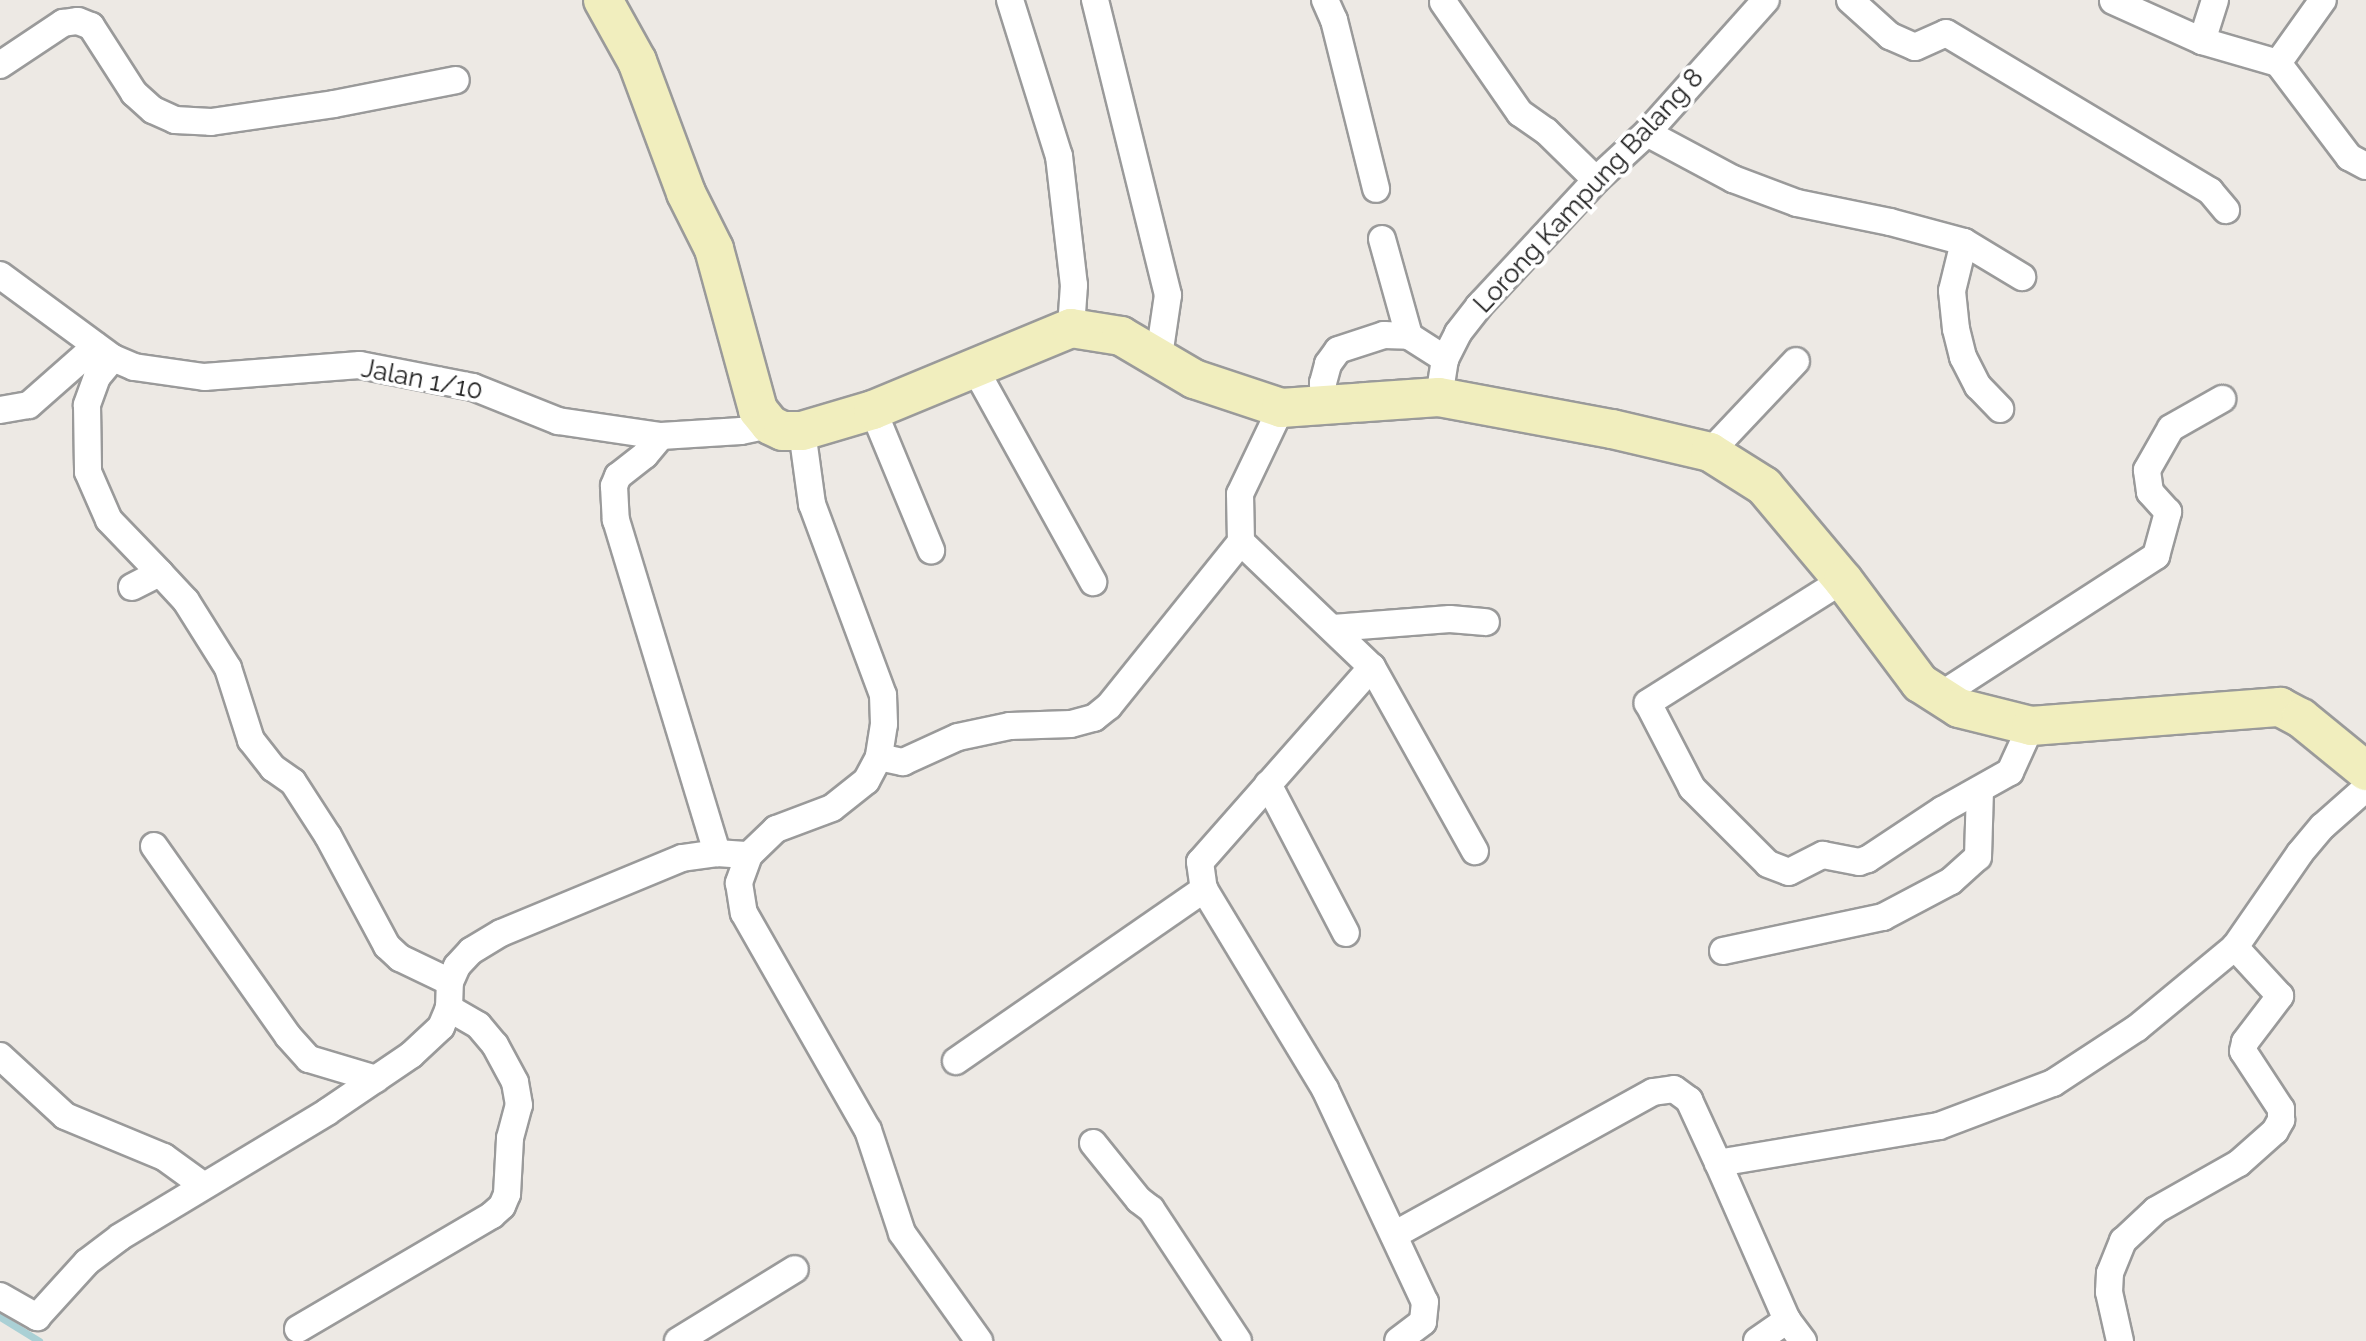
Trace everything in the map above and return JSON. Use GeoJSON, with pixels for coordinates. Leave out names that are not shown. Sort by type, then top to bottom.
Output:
{"type":"FeatureCollection","features":[{"type":"Feature","properties":{"kind":"street"},"geometry":{"type":"LineString","coordinates":[[603,0],[637,61],[686,193],[714,249],[758,410],[786,428],[883,695],[884,724],[879,757],[866,781],[832,808],[776,829],[749,855],[739,883],[744,913],[868,1130],[902,1233],[979,1341]]}},
{"type":"Feature","properties":{"kind":"street"},"geometry":{"type":"LineString","coordinates":[[1010,0],[1059,156],[1074,285],[1071,328]]}},
{"type":"Feature","properties":{"kind":"street"},"geometry":{"type":"LineString","coordinates":[[1095,0],[1168,295],[1159,356]]}},
{"type":"Feature","properties":{"kind":"street"},"geometry":{"type":"LineString","coordinates":[[1325,0],[1334,20],[1376,189]]}},
{"type":"Feature","properties":{"kind":"street","name":"Lorong Kampung Balang 8"},"geometry":{"type":"LineString","coordinates":[[1439,397],[1445,359],[1458,333],[1479,306],[1596,180],[1647,133],[1766,0]]}},
{"type":"Feature","properties":{"kind":"street"},"geometry":{"type":"LineString","coordinates":[[1850,0],[1890,36],[1915,47],[1946,33],[2210,191],[2226,210]]}},
{"type":"Feature","properties":{"kind":"street"},"geometry":{"type":"LineString","coordinates":[[2202,41],[2215,0]]}},
{"type":"Feature","properties":{"kind":"street"},"geometry":{"type":"LineString","coordinates":[[2278,63],[2323,0]]}},
{"type":"Feature","properties":{"kind":"street"},"geometry":{"type":"LineString","coordinates":[[2113,1],[2202,41],[2278,63],[2349,157],[2366,166]]}},
{"type":"Feature","properties":{"kind":"street"},"geometry":{"type":"LineString","coordinates":[[1443,2],[1520,113],[1546,131],[1596,180]]}},
{"type":"Feature","properties":{"kind":"street"},"geometry":{"type":"LineString","coordinates":[[0,65],[63,23],[78,21],[91,26],[134,93],[153,110],[175,120],[211,122],[334,104],[456,80]]}},
{"type":"Feature","properties":{"kind":"street"},"geometry":{"type":"LineString","coordinates":[[1647,133],[1733,179],[1797,203],[1890,222],[1964,242],[2022,277]]}},
{"type":"Feature","properties":{"kind":"street"},"geometry":{"type":"LineString","coordinates":[[1382,239],[1409,336]]}},
{"type":"Feature","properties":{"kind":"street"},"geometry":{"type":"LineString","coordinates":[[1964,242],[1952,291],[1956,329],[1963,357],[1978,386],[2000,409]]}},
{"type":"Feature","properties":{"kind":"street","name":"Jalan 1/10"},"geometry":{"type":"LineString","coordinates":[[0,275],[104,352],[134,367],[204,377],[360,365],[473,387],[558,421],[661,436],[786,428]]}},
{"type":"Feature","properties":{"kind":"street"},"geometry":{"type":"LineString","coordinates":[[786,428],[873,410],[1071,328],[1121,336],[1194,379],[1281,408],[1439,397],[1612,429],[1710,452],[1764,486],[1843,580],[1920,683],[1959,708],[2031,726],[2280,707],[2301,718],[2366,771]]}},
{"type":"Feature","properties":{"kind":"street"},"geometry":{"type":"LineString","coordinates":[[1324,403],[1323,383],[1328,364],[1338,350],[1384,335],[1409,336],[1445,359]]}},
{"type":"Feature","properties":{"kind":"street"},"geometry":{"type":"LineString","coordinates":[[0,410],[29,405],[104,352]]}},
{"type":"Feature","properties":{"kind":"street"},"geometry":{"type":"LineString","coordinates":[[104,352],[87,405],[88,472],[109,520],[186,601],[228,668],[251,740],[273,768],[293,782],[328,836],[387,946],[400,958],[450,982]]}},
{"type":"Feature","properties":{"kind":"street"},"geometry":{"type":"LineString","coordinates":[[1710,452],[1796,361]]}},
{"type":"Feature","properties":{"kind":"street"},"geometry":{"type":"LineString","coordinates":[[974,367],[1093,582]]}},
{"type":"Feature","properties":{"kind":"street"},"geometry":{"type":"LineString","coordinates":[[1938,697],[2156,556],[2168,512],[2150,492],[2147,470],[2171,428],[2222,399]]}},
{"type":"Feature","properties":{"kind":"street"},"geometry":{"type":"LineString","coordinates":[[879,757],[903,762],[958,737],[1010,726],[1071,724],[1094,718],[1109,706],[1241,542],[1240,494],[1281,408]]}},
{"type":"Feature","properties":{"kind":"street"},"geometry":{"type":"LineString","coordinates":[[873,410],[931,550]]}},
{"type":"Feature","properties":{"kind":"street"},"geometry":{"type":"LineString","coordinates":[[661,436],[645,455],[618,476],[614,486],[616,520],[717,853]]}},
{"type":"Feature","properties":{"kind":"street"},"geometry":{"type":"LineString","coordinates":[[1241,542],[1372,667],[1475,851]]}},
{"type":"Feature","properties":{"kind":"street"},"geometry":{"type":"LineString","coordinates":[[132,587],[160,573]]}},
{"type":"Feature","properties":{"kind":"street"},"geometry":{"type":"LineString","coordinates":[[1843,580],[1648,703],[1692,788],[1768,864],[1789,872],[1823,855],[1859,862],[1868,859],[1942,810],[2010,772],[2031,726]]}},
{"type":"Feature","properties":{"kind":"street"},"geometry":{"type":"LineString","coordinates":[[1333,628],[1450,619],[1486,622]]}},
{"type":"Feature","properties":{"kind":"street"},"geometry":{"type":"LineString","coordinates":[[1372,667],[1200,862],[1204,889],[1325,1089],[1425,1302],[1423,1322],[1398,1341]]}},
{"type":"Feature","properties":{"kind":"street"},"geometry":{"type":"LineString","coordinates":[[1268,784],[1346,933]]}},
{"type":"Feature","properties":{"kind":"street"},"geometry":{"type":"LineString","coordinates":[[1718,1163],[1939,1126],[2053,1083],[2137,1028],[2235,947],[2300,853],[2323,826],[2366,788]]}},
{"type":"Feature","properties":{"kind":"street"},"geometry":{"type":"LineString","coordinates":[[1723,951],[1883,917],[1951,881],[1978,857],[1980,790]]}},
{"type":"Feature","properties":{"kind":"street"},"geometry":{"type":"LineString","coordinates":[[154,846],[288,1036],[309,1059],[376,1079]]}},
{"type":"Feature","properties":{"kind":"street"},"geometry":{"type":"LineString","coordinates":[[0,1296],[37,1317],[87,1262],[376,1079],[441,1027],[449,1008],[450,982],[457,966],[471,951],[501,933],[682,858],[717,853],[749,855]]}},
{"type":"Feature","properties":{"kind":"street"},"geometry":{"type":"LineString","coordinates":[[956,1061],[1204,889]]}},
{"type":"Feature","properties":{"kind":"street"},"geometry":{"type":"LineString","coordinates":[[2120,1341],[2109,1292],[2110,1273],[2123,1241],[2156,1210],[2239,1163],[2275,1131],[2281,1120],[2281,1109],[2243,1051],[2245,1042],[2279,1001],[2278,990],[2235,947]]}},
{"type":"Feature","properties":{"kind":"street"},"geometry":{"type":"LineString","coordinates":[[298,1329],[492,1215],[502,1206],[507,1194],[510,1138],[519,1105],[515,1082],[495,1045],[478,1025],[449,1008]]}},
{"type":"Feature","properties":{"kind":"street"},"geometry":{"type":"LineString","coordinates":[[0,1056],[65,1116],[164,1157],[204,1186]]}},
{"type":"Feature","properties":{"kind":"street"},"geometry":{"type":"LineString","coordinates":[[1394,1235],[1653,1092],[1674,1089],[1689,1100],[1795,1330],[1757,1341]]}},
{"type":"Feature","properties":{"kind":"street"},"geometry":{"type":"LineString","coordinates":[[1093,1143],[1139,1200],[1151,1209],[1238,1341]]}},
{"type":"Feature","properties":{"kind":"street"},"geometry":{"type":"LineString","coordinates":[[678,1341],[795,1269]]}},
{"type":"Feature","properties":{"kind":"waterway"},"geometry":{"type":"LineString","coordinates":[[0,1317],[39,1341]]}}]}
